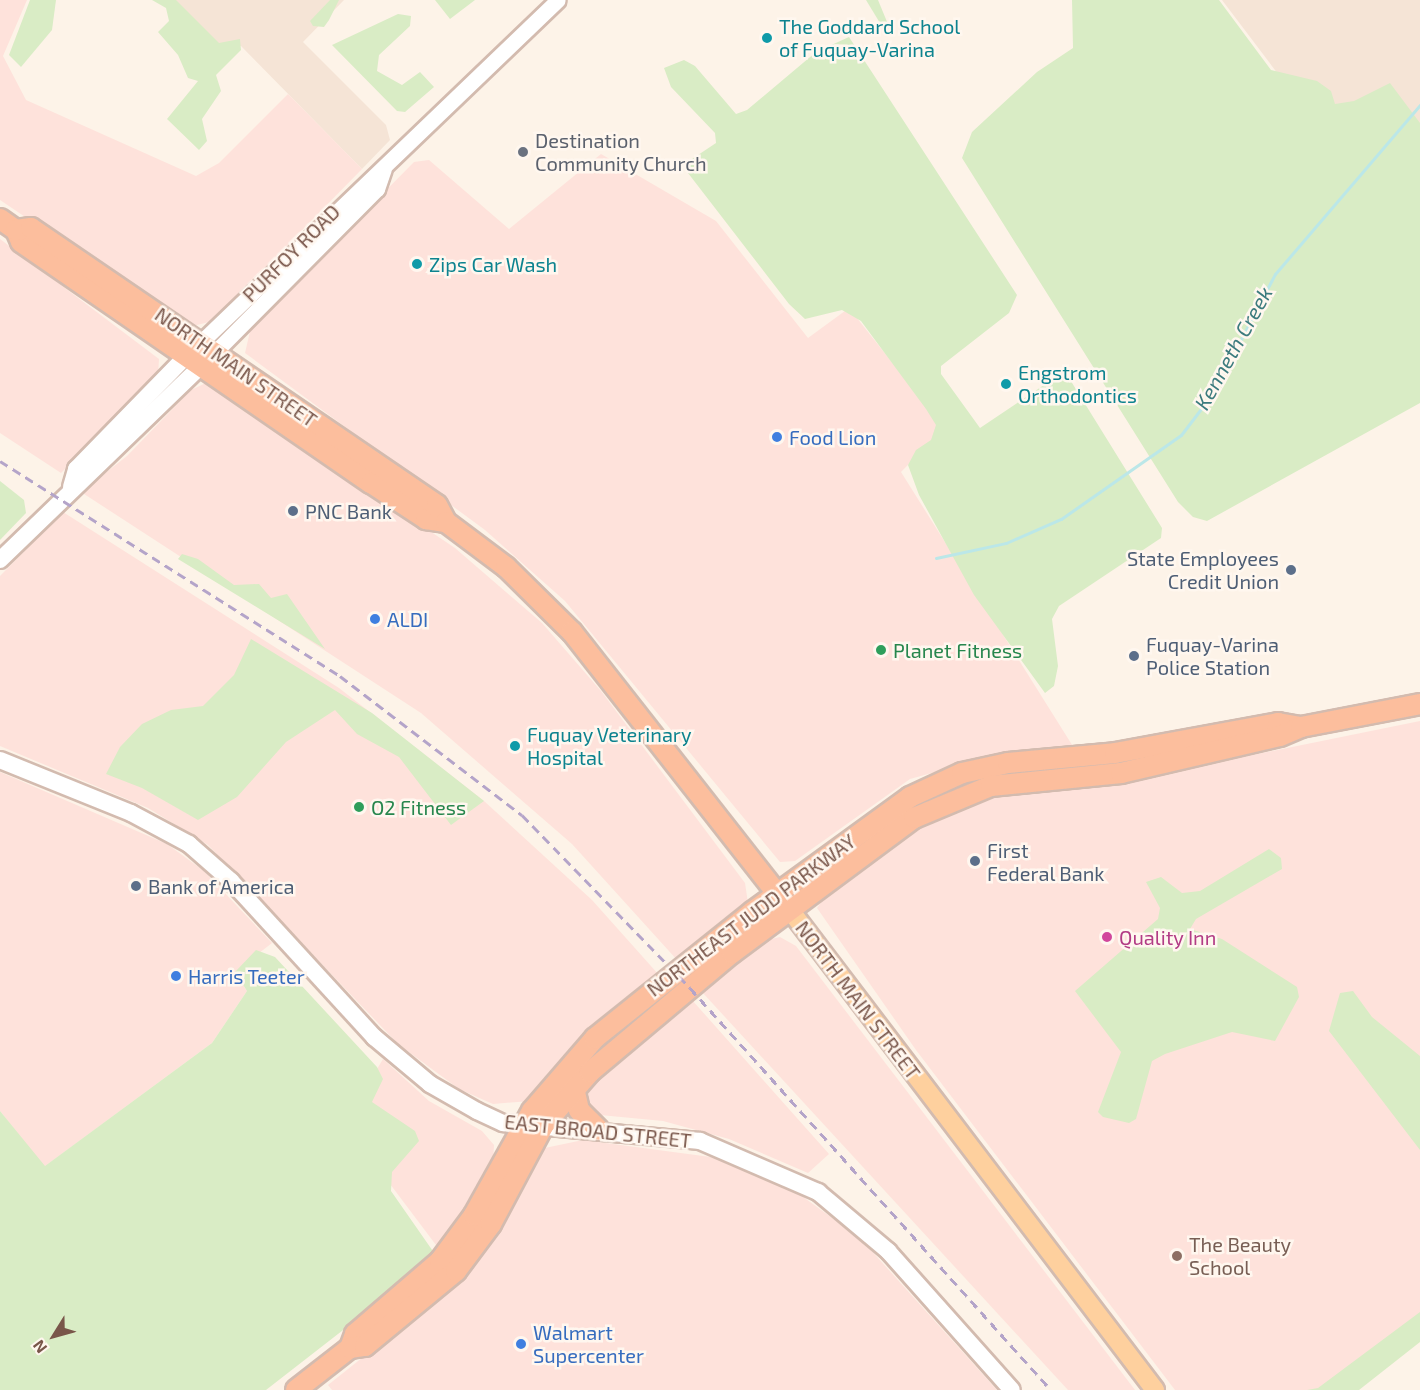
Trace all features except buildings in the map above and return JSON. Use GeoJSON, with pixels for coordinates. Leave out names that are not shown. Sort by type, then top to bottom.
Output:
{"type":"FeatureCollection","features":[{"type":"Feature","properties":{"kind":"highway","name":"NORTH MAIN STREET"},"geometry":{"type":"LineString","coordinates":[[0,219],[16,230],[21,242],[201,354],[426,519],[446,522],[506,567],[572,632],[789,910]]}},
{"type":"Feature","properties":{"kind":"highway","name":"NORTHEAST JUDD PARKWAY"},"geometry":{"type":"LineString","coordinates":[[296,1390],[350,1348],[365,1346],[456,1271],[491,1224],[543,1126],[574,1088],[789,910],[914,818],[991,786],[1121,773],[1280,736],[1301,727],[1420,704]]}},
{"type":"Feature","properties":{"kind":"highway","name":"NORTHEAST JUDD PARKWAY"},"geometry":{"type":"LineString","coordinates":[[350,1348],[355,1334],[415,1285],[461,1234],[523,1125],[595,1038],[777,894],[928,787],[985,767],[1115,753],[1278,723],[1301,727]]}},
{"type":"Feature","properties":{"kind":"highway"},"geometry":{"type":"LineString","coordinates":[[991,786],[998,774],[1030,761]]}},
{"type":"Feature","properties":{"kind":"highway"},"geometry":{"type":"LineString","coordinates":[[574,1088],[579,1110],[599,1130]]}},
{"type":"Feature","properties":{"kind":"main road"},"geometry":{"type":"LineString","coordinates":[[0,560],[71,488],[76,469],[201,354]]}},
{"type":"Feature","properties":{"kind":"main road","name":"EAST BROAD STREET"},"geometry":{"type":"LineString","coordinates":[[0,760],[131,813],[189,844],[405,1066],[477,1112],[523,1125],[599,1130],[700,1141],[818,1192],[888,1251],[1012,1390]]}},
{"type":"Feature","properties":{"kind":"main road","name":"NORTH MAIN STREET"},"geometry":{"type":"LineString","coordinates":[[789,910],[1155,1390]]}},
{"type":"Feature","properties":{"kind":"street","name":"PURFOY ROAD"},"geometry":{"type":"LineString","coordinates":[[201,354],[368,177],[384,169],[558,0]]}},
{"type":"Feature","properties":{"kind":"shaded area"},"geometry":{"type":"Polygon","coordinates":[[[0,0],[27,0],[3,56],[26,100],[196,176],[219,163],[288,94],[362,169],[213,321],[189,327],[0,200],[0,0]]]}},
{"type":"Feature","properties":{"kind":"shaded area"},"geometry":{"type":"Polygon","coordinates":[[[172,0],[344,0],[303,42],[386,125],[390,140],[362,169],[241,46],[217,46],[172,0]]]}},
{"type":"Feature","properties":{"kind":"shaded area"},"geometry":{"type":"Polygon","coordinates":[[[1222,0],[1420,0],[1420,133],[1359,181],[1222,0]]]}},
{"type":"Feature","properties":{"kind":"shaded area"},"geometry":{"type":"Polygon","coordinates":[[[601,154],[716,221],[808,338],[849,308],[944,428],[901,472],[1074,748],[1004,753],[910,779],[795,861],[780,862],[565,601],[485,530],[245,353],[251,327],[414,162],[429,160],[509,229],[601,154]]]}},
{"type":"Feature","properties":{"kind":"shaded area"},"geometry":{"type":"Polygon","coordinates":[[[0,239],[159,359],[158,375],[61,473],[0,433],[0,239]]]}},
{"type":"Feature","properties":{"kind":"shaded area"},"geometry":{"type":"Polygon","coordinates":[[[208,382],[455,548],[542,623],[601,691],[745,883],[748,903],[678,961],[572,844],[421,713],[81,492],[127,456],[191,390],[208,382]]]}},
{"type":"Feature","properties":{"kind":"shaded area"},"geometry":{"type":"Polygon","coordinates":[[[63,512],[339,688],[484,801],[592,900],[659,975],[530,1101],[493,1104],[459,1089],[398,1044],[208,845],[148,808],[0,746],[0,576],[63,512]]]}},
{"type":"Feature","properties":{"kind":"shaded area"},"geometry":{"type":"Polygon","coordinates":[[[1420,721],[1420,1319],[1347,1377],[1358,1390],[1175,1390],[916,1050],[817,908],[826,895],[910,832],[980,799],[1134,779],[1420,721]]]}},
{"type":"Feature","properties":{"kind":"shaded area"},"geometry":{"type":"Polygon","coordinates":[[[0,772],[167,844],[204,871],[272,943],[235,972],[247,991],[212,1043],[44,1167],[0,1111],[0,772]]]}},
{"type":"Feature","properties":{"kind":"shaded area"},"geometry":{"type":"Polygon","coordinates":[[[780,937],[796,946],[1135,1390],[1068,1390],[702,992],[763,941],[780,937]]]}},
{"type":"Feature","properties":{"kind":"shaded area"},"geometry":{"type":"Polygon","coordinates":[[[692,1000],[829,1154],[808,1173],[729,1139],[663,1121],[600,1115],[588,1103],[588,1087],[692,1000]]]}},
{"type":"Feature","properties":{"kind":"shaded area"},"geometry":{"type":"Polygon","coordinates":[[[383,1059],[429,1101],[482,1131],[494,1145],[493,1165],[481,1190],[439,1249],[384,1176],[361,1096],[383,1059]]]}},
{"type":"Feature","properties":{"kind":"shaded area"},"geometry":{"type":"Polygon","coordinates":[[[583,1140],[718,1158],[799,1194],[860,1238],[997,1390],[332,1390],[328,1385],[456,1283],[540,1149],[583,1140]]]}},
{"type":"Feature","properties":{"kind":"green space"},"geometry":{"type":"Polygon","coordinates":[[[30,0],[56,0],[52,30],[21,67],[9,55],[30,0]]]}},
{"type":"Feature","properties":{"kind":"green space"},"geometry":{"type":"Polygon","coordinates":[[[152,0],[176,0],[219,43],[240,39],[241,50],[216,75],[221,91],[202,119],[207,141],[199,150],[167,119],[198,81],[188,78],[178,55],[158,32],[169,21],[166,8],[152,0]]]}},
{"type":"Feature","properties":{"kind":"green space"},"geometry":{"type":"Polygon","coordinates":[[[330,0],[339,0],[329,20],[324,27],[313,26],[310,21],[330,0]]]}},
{"type":"Feature","properties":{"kind":"green space"},"geometry":{"type":"Polygon","coordinates":[[[435,0],[475,0],[450,19],[435,0]]]}},
{"type":"Feature","properties":{"kind":"green space"},"geometry":{"type":"Polygon","coordinates":[[[866,0],[878,0],[890,29],[883,28],[866,0]]]}},
{"type":"Feature","properties":{"kind":"green space"},"geometry":{"type":"Polygon","coordinates":[[[1072,0],[1219,0],[1271,70],[1317,81],[1331,91],[1335,104],[1354,101],[1390,83],[1420,123],[1420,403],[1207,521],[1193,517],[1178,502],[962,158],[972,132],[1037,72],[1073,48],[1072,0]]]}},
{"type":"Feature","properties":{"kind":"green space"},"geometry":{"type":"Polygon","coordinates":[[[398,14],[411,16],[410,26],[379,55],[377,71],[402,85],[420,72],[434,87],[405,112],[397,111],[332,45],[398,14]]]}},
{"type":"Feature","properties":{"kind":"green space"},"geometry":{"type":"Polygon","coordinates":[[[849,37],[1017,295],[1009,313],[941,366],[941,374],[980,428],[1059,375],[1069,378],[1162,528],[1161,538],[1059,606],[1052,619],[1058,666],[1054,686],[1045,693],[974,595],[919,495],[908,465],[916,450],[931,440],[936,425],[926,409],[861,321],[842,310],[805,319],[789,304],[688,173],[686,163],[716,143],[715,133],[671,87],[664,68],[684,60],[695,66],[736,114],[747,110],[816,52],[849,37]]]}},
{"type":"Feature","properties":{"kind":"green space"},"geometry":{"type":"Polygon","coordinates":[[[0,481],[24,500],[26,513],[0,540],[0,481]]]}},
{"type":"Feature","properties":{"kind":"green space"},"geometry":{"type":"Polygon","coordinates":[[[182,554],[198,559],[234,585],[259,584],[271,598],[287,594],[325,649],[178,559],[182,554]]]}},
{"type":"Feature","properties":{"kind":"green space"},"geometry":{"type":"Polygon","coordinates":[[[251,639],[372,713],[484,801],[451,825],[399,757],[357,734],[335,710],[286,742],[237,797],[198,820],[142,788],[106,774],[120,747],[142,724],[171,710],[203,706],[234,675],[251,639]]]}},
{"type":"Feature","properties":{"kind":"green space"},"geometry":{"type":"Polygon","coordinates":[[[968,778],[971,785],[887,826],[911,806],[968,778]]]}},
{"type":"Feature","properties":{"kind":"green space"},"geometry":{"type":"Polygon","coordinates":[[[1269,849],[1281,858],[1282,869],[1196,919],[1190,929],[1222,939],[1297,987],[1299,997],[1275,1041],[1232,1032],[1165,1054],[1152,1061],[1136,1119],[1129,1123],[1103,1117],[1098,1112],[1121,1052],[1075,991],[1158,919],[1160,908],[1146,882],[1161,877],[1182,893],[1200,891],[1269,849]]]}},
{"type":"Feature","properties":{"kind":"green space"},"geometry":{"type":"Polygon","coordinates":[[[256,950],[275,957],[377,1067],[383,1079],[372,1102],[415,1131],[419,1141],[392,1172],[391,1191],[437,1257],[266,1390],[0,1390],[0,1111],[45,1166],[212,1043],[247,991],[235,972],[256,950]]]}},
{"type":"Feature","properties":{"kind":"green space"},"geometry":{"type":"Polygon","coordinates":[[[1353,991],[1372,1017],[1420,1056],[1420,1150],[1329,1031],[1340,993],[1353,991]]]}},
{"type":"Feature","properties":{"kind":"green space"},"geometry":{"type":"Polygon","coordinates":[[[1420,1312],[1420,1342],[1359,1390],[1307,1390],[1318,1388],[1420,1312]]]}},
{"type":"Feature","properties":{"kind":"waterway","name":"Kenneth Creek"},"geometry":{"type":"LineString","coordinates":[[936,558],[1006,543],[1061,519],[1181,435],[1213,393],[1275,274],[1420,105]]}},
{"type":"Feature","properties":{"kind":"railway"},"geometry":{"type":"LineString","coordinates":[[0,461],[340,676],[522,815],[690,988],[1051,1390]]}},
{"type":"Feature","properties":{"kind":"place","name":"The Goddard School of Fuquay-Varina"},"geometry":{"type":"Point","coordinates":[767,38]}},
{"type":"Feature","properties":{"kind":"place","name":"Destination Community Church"},"geometry":{"type":"Point","coordinates":[523,152]}},
{"type":"Feature","properties":{"kind":"place","name":"Zips Car Wash"},"geometry":{"type":"Point","coordinates":[417,264]}},
{"type":"Feature","properties":{"kind":"place","name":"Engstrom Orthodontics"},"geometry":{"type":"Point","coordinates":[1006,384]}},
{"type":"Feature","properties":{"kind":"place","name":"Food Lion"},"geometry":{"type":"Point","coordinates":[777,437]}},
{"type":"Feature","properties":{"kind":"place","name":"PNC Bank"},"geometry":{"type":"Point","coordinates":[293,511]}},
{"type":"Feature","properties":{"kind":"place","name":"State Employees Credit Union"},"geometry":{"type":"Point","coordinates":[1291,570]}},
{"type":"Feature","properties":{"kind":"place","name":"ALDI"},"geometry":{"type":"Point","coordinates":[375,619]}},
{"type":"Feature","properties":{"kind":"place","name":"Planet Fitness"},"geometry":{"type":"Point","coordinates":[881,650]}},
{"type":"Feature","properties":{"kind":"place","name":"Fuquay-Varina Police Station"},"geometry":{"type":"Point","coordinates":[1134,656]}},
{"type":"Feature","properties":{"kind":"place","name":"Fuquay Veterinary Hospital"},"geometry":{"type":"Point","coordinates":[515,746]}},
{"type":"Feature","properties":{"kind":"place","name":"O2 Fitness"},"geometry":{"type":"Point","coordinates":[359,807]}},
{"type":"Feature","properties":{"kind":"place","name":"First Federal Bank"},"geometry":{"type":"Point","coordinates":[975,861]}},
{"type":"Feature","properties":{"kind":"place","name":"Bank of America"},"geometry":{"type":"Point","coordinates":[136,886]}},
{"type":"Feature","properties":{"kind":"place","name":"Quality Inn"},"geometry":{"type":"Point","coordinates":[1107,937]}},
{"type":"Feature","properties":{"kind":"place","name":"Harris Teeter"},"geometry":{"type":"Point","coordinates":[176,976]}},
{"type":"Feature","properties":{"kind":"place","name":"The Beauty School"},"geometry":{"type":"Point","coordinates":[1177,1256]}},
{"type":"Feature","properties":{"kind":"place","name":"Walmart Supercenter"},"geometry":{"type":"Point","coordinates":[521,1344]}}]}
